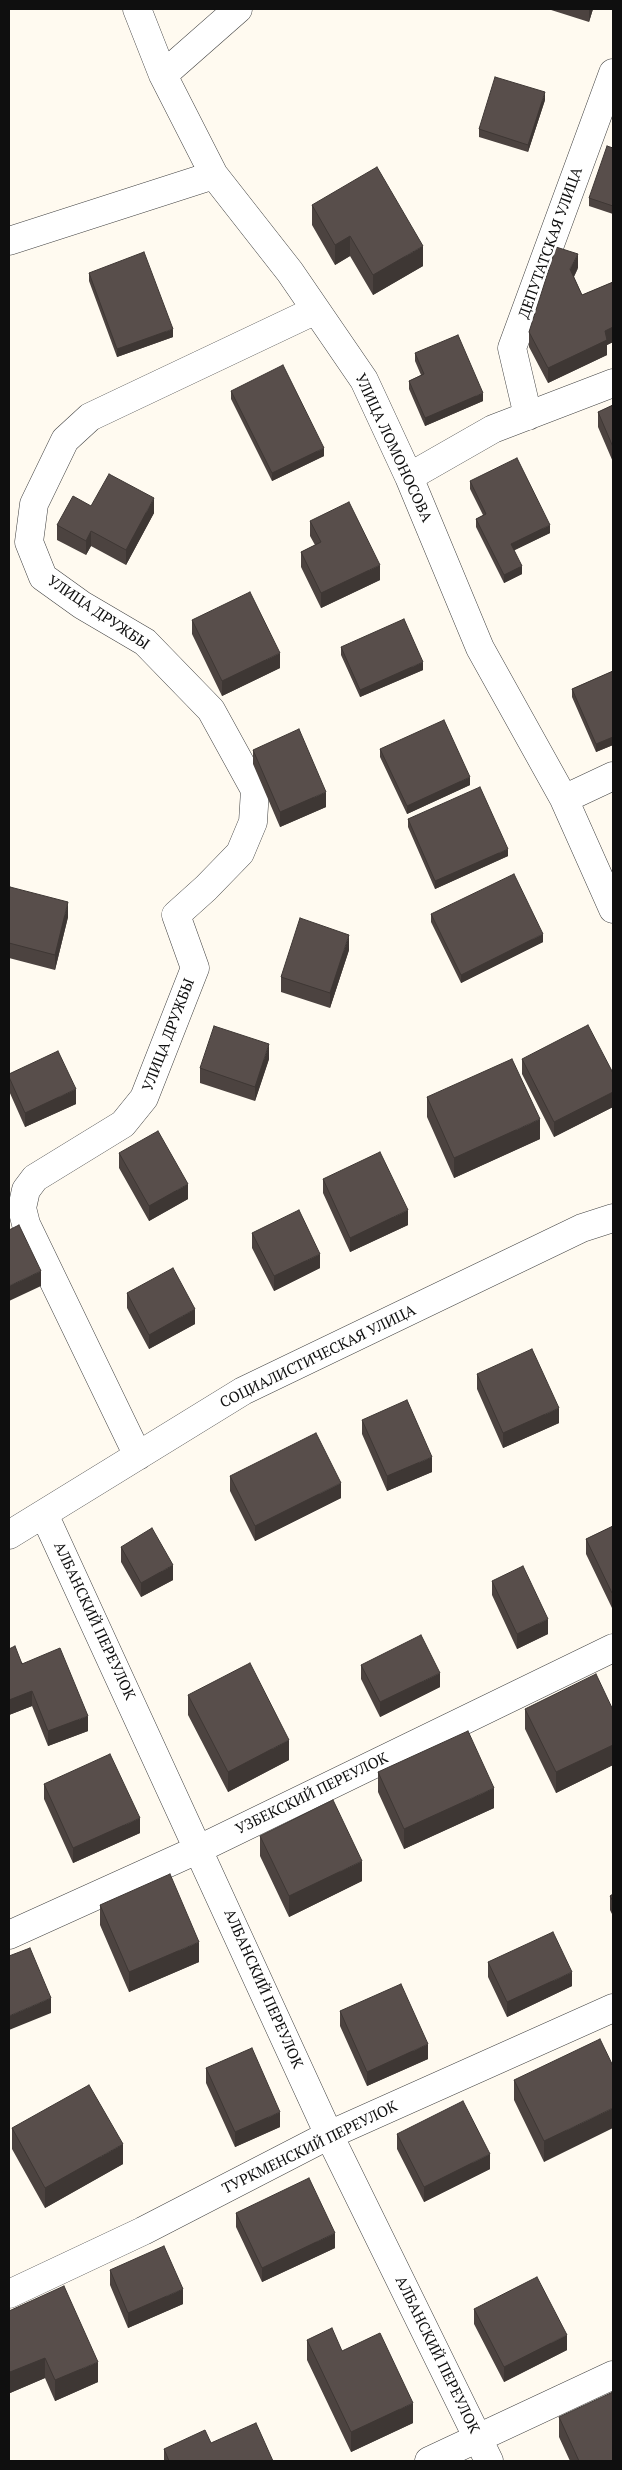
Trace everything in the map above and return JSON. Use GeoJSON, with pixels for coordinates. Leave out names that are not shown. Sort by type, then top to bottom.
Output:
{"type":"FeatureCollection","features":[{"type":"Feature","properties":{"kind":"street","name":"УЛИЦА ЛОМОНОСОВА"},"geometry":{"type":"LineString","coordinates":[[137,9],[163,75],[214,175],[290,272],[364,380],[409,477],[480,648],[564,799],[613,909]]}},
{"type":"Feature","properties":{"kind":"street"},"geometry":{"type":"LineString","coordinates":[[163,75],[238,9]]}},
{"type":"Feature","properties":{"kind":"street","name":"ДЕПУТАТСКАЯ УЛИЦА"},"geometry":{"type":"LineString","coordinates":[[528,416],[512,348],[613,73]]}},
{"type":"Feature","properties":{"kind":"street"},"geometry":{"type":"LineString","coordinates":[[9,242],[214,175]]}},
{"type":"Feature","properties":{"kind":"street","name":"УЛИЦА ДРУЖБЫ"},"geometry":{"type":"LineString","coordinates":[[138,1456],[26,1224],[22,1208],[26,1190],[35,1178],[123,1124],[144,1098],[195,968],[176,915],[240,853],[253,822],[255,790],[211,710],[145,642],[82,604],[43,577],[28,542],[34,504],[66,440],[90,417],[316,310]]}},
{"type":"Feature","properties":{"kind":"street"},"geometry":{"type":"LineString","coordinates":[[409,477],[493,430],[613,383]]}},
{"type":"Feature","properties":{"kind":"street"},"geometry":{"type":"LineString","coordinates":[[564,799],[613,776]]}},
{"type":"Feature","properties":{"kind":"street","name":"СОЦИАЛИСТИЧЕСКАЯ УЛИЦА"},"geometry":{"type":"LineString","coordinates":[[9,1535],[243,1391],[582,1228],[613,1218]]}},
{"type":"Feature","properties":{"kind":"street","name":"АЛБАНСКИЙ ПЕРЕУЛОК"},"geometry":{"type":"LineString","coordinates":[[44,1514],[329,2135],[484,2450]]}},
{"type":"Feature","properties":{"kind":"street","name":"УЗБЕКСКИЙ ПЕРЕУЛОК"},"geometry":{"type":"LineString","coordinates":[[9,1935],[199,1849],[613,1648]]}},
{"type":"Feature","properties":{"kind":"street","name":"ТУРКМЕНСКИЙ ПЕРЕУЛОК"},"geometry":{"type":"LineString","coordinates":[[9,2294],[143,2231],[329,2135],[613,2008]]}},
{"type":"Feature","properties":{"kind":"street"},"geometry":{"type":"LineString","coordinates":[[429,2461],[484,2450],[613,2375]]}},
{"type":"Feature","properties":{"kind":"building"},"geometry":{"type":"Polygon","coordinates":[[[495,77],[545,92],[528,145],[479,129],[495,77]]]}},
{"type":"Feature","properties":{"kind":"building"},"geometry":{"type":"Polygon","coordinates":[[[607,146],[613,148],[613,206],[589,198],[607,146]]]}},
{"type":"Feature","properties":{"kind":"building"},"geometry":{"type":"Polygon","coordinates":[[[377,167],[423,246],[373,275],[350,236],[335,245],[312,205],[377,167]]]}},
{"type":"Feature","properties":{"kind":"building"},"geometry":{"type":"Polygon","coordinates":[[[556,247],[578,254],[570,269],[582,295],[613,282],[613,327],[605,331],[607,340],[548,368],[529,332],[556,247]]]}},
{"type":"Feature","properties":{"kind":"building"},"geometry":{"type":"Polygon","coordinates":[[[144,252],[173,329],[117,349],[89,273],[144,252]]]}},
{"type":"Feature","properties":{"kind":"building"},"geometry":{"type":"Polygon","coordinates":[[[458,335],[483,393],[425,418],[409,381],[424,374],[415,353],[458,335]]]}},
{"type":"Feature","properties":{"kind":"building"},"geometry":{"type":"Polygon","coordinates":[[[283,365],[324,448],[272,473],[231,391],[283,365]]]}},
{"type":"Feature","properties":{"kind":"building"},"geometry":{"type":"Polygon","coordinates":[[[613,405],[613,447],[598,412],[613,405]]]}},
{"type":"Feature","properties":{"kind":"building"},"geometry":{"type":"Polygon","coordinates":[[[517,458],[550,525],[511,544],[522,566],[504,575],[476,519],[486,514],[470,481],[517,458]]]}},
{"type":"Feature","properties":{"kind":"building"},"geometry":{"type":"Polygon","coordinates":[[[109,474],[154,498],[126,550],[91,531],[86,541],[57,525],[73,496],[91,506],[109,474]]]}},
{"type":"Feature","properties":{"kind":"building"},"geometry":{"type":"Polygon","coordinates":[[[349,502],[380,565],[321,593],[301,552],[321,542],[310,521],[349,502]]]}},
{"type":"Feature","properties":{"kind":"building"},"geometry":{"type":"Polygon","coordinates":[[[250,592],[280,653],[222,681],[192,620],[250,592]]]}},
{"type":"Feature","properties":{"kind":"building"},"geometry":{"type":"Polygon","coordinates":[[[404,619],[423,662],[360,690],[341,647],[404,619]]]}},
{"type":"Feature","properties":{"kind":"building"},"geometry":{"type":"Polygon","coordinates":[[[613,671],[613,737],[596,744],[572,689],[613,671]]]}},
{"type":"Feature","properties":{"kind":"building"},"geometry":{"type":"Polygon","coordinates":[[[444,720],[470,777],[407,806],[380,749],[444,720]]]}},
{"type":"Feature","properties":{"kind":"building"},"geometry":{"type":"Polygon","coordinates":[[[299,729],[326,792],[280,812],[253,750],[299,729]]]}},
{"type":"Feature","properties":{"kind":"building"},"geometry":{"type":"Polygon","coordinates":[[[480,787],[508,849],[435,881],[408,819],[480,787]]]}},
{"type":"Feature","properties":{"kind":"building"},"geometry":{"type":"Polygon","coordinates":[[[514,874],[543,934],[461,975],[431,914],[514,874]]]}},
{"type":"Feature","properties":{"kind":"building"},"geometry":{"type":"Polygon","coordinates":[[[10,887],[68,902],[55,955],[9,943],[10,887]]]}},
{"type":"Feature","properties":{"kind":"building"},"geometry":{"type":"Polygon","coordinates":[[[300,918],[349,935],[330,993],[281,977],[300,918]]]}},
{"type":"Feature","properties":{"kind":"building"},"geometry":{"type":"Polygon","coordinates":[[[588,1025],[613,1073],[613,1092],[554,1122],[522,1059],[588,1025]]]}},
{"type":"Feature","properties":{"kind":"building"},"geometry":{"type":"Polygon","coordinates":[[[214,1026],[269,1044],[255,1087],[200,1068],[214,1026]]]}},
{"type":"Feature","properties":{"kind":"building"},"geometry":{"type":"Polygon","coordinates":[[[58,1051],[76,1089],[25,1113],[9,1074],[58,1051]]]}},
{"type":"Feature","properties":{"kind":"building"},"geometry":{"type":"Polygon","coordinates":[[[512,1059],[540,1119],[454,1158],[427,1097],[512,1059]]]}},
{"type":"Feature","properties":{"kind":"building"},"geometry":{"type":"Polygon","coordinates":[[[158,1131],[188,1184],[149,1206],[119,1153],[158,1131]]]}},
{"type":"Feature","properties":{"kind":"building"},"geometry":{"type":"Polygon","coordinates":[[[380,1152],[408,1210],[350,1238],[323,1179],[380,1152]]]}},
{"type":"Feature","properties":{"kind":"building"},"geometry":{"type":"Polygon","coordinates":[[[299,1210],[320,1254],[274,1276],[252,1233],[299,1210]]]}},
{"type":"Feature","properties":{"kind":"building"},"geometry":{"type":"Polygon","coordinates":[[[19,1225],[41,1271],[9,1286],[9,1230],[19,1225]]]}},
{"type":"Feature","properties":{"kind":"building"},"geometry":{"type":"Polygon","coordinates":[[[173,1268],[195,1309],[149,1335],[127,1293],[173,1268]]]}},
{"type":"Feature","properties":{"kind":"building"},"geometry":{"type":"Polygon","coordinates":[[[532,1349],[559,1408],[503,1433],[477,1374],[532,1349]]]}},
{"type":"Feature","properties":{"kind":"building"},"geometry":{"type":"Polygon","coordinates":[[[407,1400],[432,1457],[387,1476],[362,1420],[407,1400]]]}},
{"type":"Feature","properties":{"kind":"building"},"geometry":{"type":"Polygon","coordinates":[[[316,1433],[341,1483],[255,1526],[230,1476],[316,1433]]]}},
{"type":"Feature","properties":{"kind":"building"},"geometry":{"type":"Polygon","coordinates":[[[613,1526],[613,1592],[612,1593],[586,1539],[613,1526]]]}},
{"type":"Feature","properties":{"kind":"building"},"geometry":{"type":"Polygon","coordinates":[[[152,1528],[173,1565],[141,1583],[121,1547],[152,1528]]]}},
{"type":"Feature","properties":{"kind":"building"},"geometry":{"type":"Polygon","coordinates":[[[523,1566],[548,1619],[517,1634],[492,1581],[523,1566]]]}},
{"type":"Feature","properties":{"kind":"building"},"geometry":{"type":"Polygon","coordinates":[[[421,1635],[440,1673],[380,1702],[361,1665],[421,1635]]]}},
{"type":"Feature","properties":{"kind":"building"},"geometry":{"type":"Polygon","coordinates":[[[15,1646],[22,1664],[60,1648],[88,1716],[48,1731],[32,1691],[9,1700],[9,1649],[15,1646]]]}},
{"type":"Feature","properties":{"kind":"building"},"geometry":{"type":"Polygon","coordinates":[[[250,1663],[289,1740],[228,1772],[188,1695],[250,1663]]]}},
{"type":"Feature","properties":{"kind":"building"},"geometry":{"type":"Polygon","coordinates":[[[596,1674],[613,1710],[613,1745],[556,1772],[525,1709],[596,1674]]]}},
{"type":"Feature","properties":{"kind":"building"},"geometry":{"type":"Polygon","coordinates":[[[468,1731],[494,1788],[404,1829],[378,1772],[468,1731]]]}},
{"type":"Feature","properties":{"kind":"building"},"geometry":{"type":"Polygon","coordinates":[[[110,1754],[140,1818],[73,1848],[44,1784],[110,1754]]]}},
{"type":"Feature","properties":{"kind":"building"},"geometry":{"type":"Polygon","coordinates":[[[333,1800],[362,1861],[289,1896],[260,1836],[333,1800]]]}},
{"type":"Feature","properties":{"kind":"building"},"geometry":{"type":"Polygon","coordinates":[[[170,1874],[199,1942],[129,1972],[100,1905],[170,1874]]]}},
{"type":"Feature","properties":{"kind":"building"},"geometry":{"type":"Polygon","coordinates":[[[553,1932],[572,1972],[507,2002],[488,1962],[553,1932]]]}},
{"type":"Feature","properties":{"kind":"building"},"geometry":{"type":"Polygon","coordinates":[[[30,1948],[51,1998],[9,2016],[9,1956],[30,1948]]]}},
{"type":"Feature","properties":{"kind":"building"},"geometry":{"type":"Polygon","coordinates":[[[401,1984],[428,2044],[367,2072],[340,2011],[401,1984]]]}},
{"type":"Feature","properties":{"kind":"building"},"geometry":{"type":"Polygon","coordinates":[[[600,2039],[613,2066],[613,2108],[544,2141],[514,2080],[600,2039]]]}},
{"type":"Feature","properties":{"kind":"building"},"geometry":{"type":"Polygon","coordinates":[[[252,2048],[280,2112],[235,2132],[206,2068],[252,2048]]]}},
{"type":"Feature","properties":{"kind":"building"},"geometry":{"type":"Polygon","coordinates":[[[89,2085],[123,2144],[45,2188],[12,2128],[89,2085]]]}},
{"type":"Feature","properties":{"kind":"building"},"geometry":{"type":"Polygon","coordinates":[[[463,2101],[490,2154],[424,2187],[397,2134],[463,2101]]]}},
{"type":"Feature","properties":{"kind":"building"},"geometry":{"type":"Polygon","coordinates":[[[309,2178],[335,2233],[262,2268],[236,2213],[309,2178]]]}},
{"type":"Feature","properties":{"kind":"building"},"geometry":{"type":"Polygon","coordinates":[[[164,2246],[183,2289],[128,2313],[110,2270],[164,2246]]]}},
{"type":"Feature","properties":{"kind":"building"},"geometry":{"type":"Polygon","coordinates":[[[537,2277],[567,2335],[504,2367],[474,2309],[537,2277]]]}},
{"type":"Feature","properties":{"kind":"building"},"geometry":{"type":"Polygon","coordinates":[[[64,2286],[98,2362],[55,2380],[45,2358],[10,2372],[9,2311],[64,2286]]]}},
{"type":"Feature","properties":{"kind":"building"},"geometry":{"type":"Polygon","coordinates":[[[332,2328],[342,2351],[380,2333],[413,2403],[351,2432],[307,2340],[332,2328]]]}},
{"type":"Feature","properties":{"kind":"building"},"geometry":{"type":"Polygon","coordinates":[[[613,2392],[613,2461],[579,2461],[559,2417],[613,2392]]]}},
{"type":"Feature","properties":{"kind":"building"},"geometry":{"type":"Polygon","coordinates":[[[256,2423],[273,2461],[169,2461],[164,2449],[205,2430],[211,2443],[256,2423]]]}}]}
